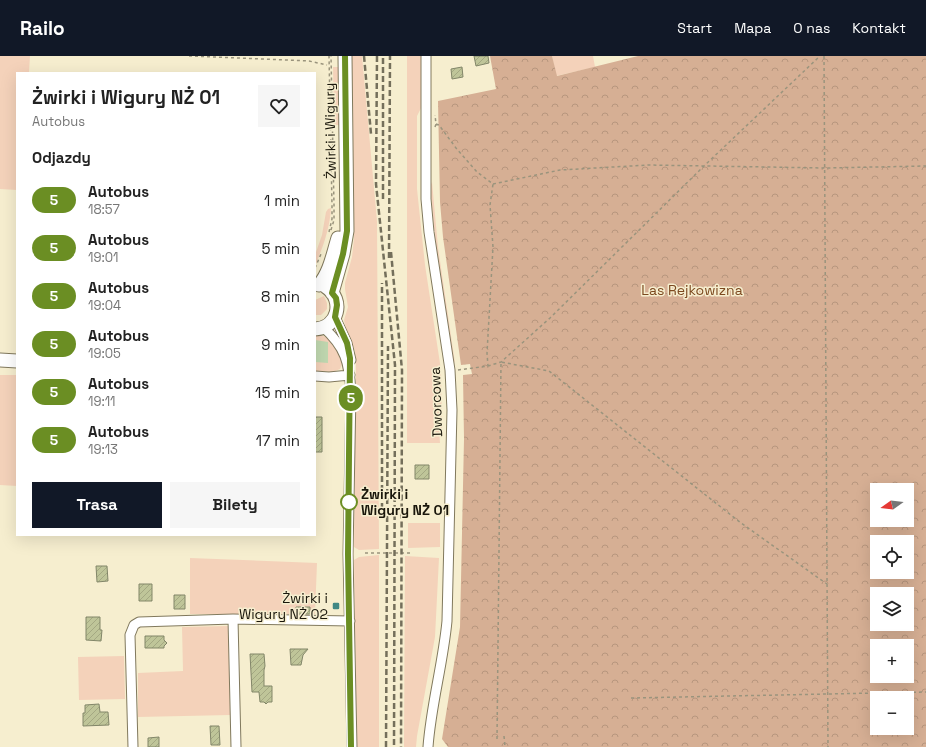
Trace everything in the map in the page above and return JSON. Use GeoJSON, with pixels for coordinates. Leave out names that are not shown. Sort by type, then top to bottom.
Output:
{"type":"FeatureCollection","features":[{"type":"Feature","properties":{"kind":"main road","name":"Żwirki i Wigury"},"geometry":{"type":"LineString","coordinates":[[332,293],[346,238],[347,223],[345,56]]}},
{"type":"Feature","properties":{"kind":"main road","name":"Żwirki i Wigury"},"geometry":{"type":"LineString","coordinates":[[317,285],[324,278],[331,262],[346,205]]}},
{"type":"Feature","properties":{"kind":"main road"},"geometry":{"type":"LineString","coordinates":[[317,285],[326,288],[332,293],[336,298],[337,305],[335,317],[330,323],[319,328]]}},
{"type":"Feature","properties":{"kind":"main road"},"geometry":{"type":"LineString","coordinates":[[0,360],[16,361]]}},
{"type":"Feature","properties":{"kind":"street","name":"Dworcowa"},"geometry":{"type":"LineString","coordinates":[[426,56],[426,199],[429,232],[450,370],[452,410],[447,622],[445,646],[429,728],[428,747]]}},
{"type":"Feature","properties":{"kind":"street"},"geometry":{"type":"LineString","coordinates":[[335,317],[349,349],[350,358],[351,392],[348,554],[352,747]]}},
{"type":"Feature","properties":{"kind":"street"},"geometry":{"type":"LineString","coordinates":[[319,328],[336,339],[341,347],[350,375]]}},
{"type":"Feature","properties":{"kind":"street"},"geometry":{"type":"LineString","coordinates":[[316,376],[329,377],[350,375]]}},
{"type":"Feature","properties":{"kind":"street"},"geometry":{"type":"LineString","coordinates":[[133,747],[130,635],[134,625],[139,622],[233,619],[350,621]]}},
{"type":"Feature","properties":{"kind":"street"},"geometry":{"type":"LineString","coordinates":[[233,619],[236,747]]}},
{"type":"Feature","properties":{"kind":"path"},"geometry":{"type":"LineString","coordinates":[[189,56],[309,62],[328,65]]}},
{"type":"Feature","properties":{"kind":"path"},"geometry":{"type":"LineString","coordinates":[[330,56],[332,219]]}},
{"type":"Feature","properties":{"kind":"path"},"geometry":{"type":"LineString","coordinates":[[328,237],[334,220],[330,56]]}},
{"type":"Feature","properties":{"kind":"path"},"geometry":{"type":"LineString","coordinates":[[450,370],[488,366],[501,362],[550,318],[704,166],[820,56]]}},
{"type":"Feature","properties":{"kind":"path"},"geometry":{"type":"LineString","coordinates":[[824,56],[829,694],[828,747]]}},
{"type":"Feature","properties":{"kind":"path"},"geometry":{"type":"LineString","coordinates":[[434,124],[439,125],[456,148],[477,172],[493,184],[560,170],[649,165],[825,168],[926,166]]}},
{"type":"Feature","properties":{"kind":"path"},"geometry":{"type":"LineString","coordinates":[[488,366],[487,353],[493,247],[490,205],[493,184]]}},
{"type":"Feature","properties":{"kind":"path"},"geometry":{"type":"LineString","coordinates":[[501,362],[549,371],[741,524],[827,584]]}},
{"type":"Feature","properties":{"kind":"path"},"geometry":{"type":"LineString","coordinates":[[497,738],[501,362]]}},
{"type":"Feature","properties":{"kind":"path"},"geometry":{"type":"LineString","coordinates":[[365,553],[411,553]]}},
{"type":"Feature","properties":{"kind":"path"},"geometry":{"type":"LineString","coordinates":[[631,698],[926,692]]}},
{"type":"Feature","properties":{"kind":"path"},"geometry":{"type":"LineString","coordinates":[[504,736],[505,747]]}},
{"type":"Feature","properties":{"kind":"shaded area"},"geometry":{"type":"Polygon","coordinates":[[[0,56],[30,56],[29,72],[16,72],[16,190],[0,189],[0,56]]]}},
{"type":"Feature","properties":{"kind":"shaded area"},"geometry":{"type":"Polygon","coordinates":[[[351,56],[362,56],[377,221],[379,549],[359,550],[354,547],[356,362],[355,351],[347,333],[344,320],[348,307],[345,283],[352,257],[354,239],[351,56]]]}},
{"type":"Feature","properties":{"kind":"shaded area"},"geometry":{"type":"Polygon","coordinates":[[[407,56],[422,56],[422,106],[417,116],[417,189],[425,265],[441,370],[442,429],[439,429],[440,443],[407,443],[407,56]]]}},
{"type":"Feature","properties":{"kind":"shaded area"},"geometry":{"type":"Polygon","coordinates":[[[552,56],[593,56],[595,67],[556,76],[552,56]]]}},
{"type":"Feature","properties":{"kind":"shaded area"},"geometry":{"type":"Polygon","coordinates":[[[333,67],[338,67],[340,69],[341,122],[339,125],[334,125],[333,67]]]}},
{"type":"Feature","properties":{"kind":"shaded area"},"geometry":{"type":"Polygon","coordinates":[[[432,182],[438,247],[455,363],[452,357],[436,248],[430,187],[432,182]]]}},
{"type":"Feature","properties":{"kind":"shaded area"},"geometry":{"type":"Polygon","coordinates":[[[331,208],[326,237],[316,264],[316,252],[328,209],[331,208]]]}},
{"type":"Feature","properties":{"kind":"shaded area"},"geometry":{"type":"Polygon","coordinates":[[[324,296],[327,303],[327,309],[321,315],[316,315],[316,300],[324,296]]]}},
{"type":"Feature","properties":{"kind":"shaded area"},"geometry":{"type":"Polygon","coordinates":[[[316,334],[326,337],[333,343],[343,362],[340,369],[333,372],[316,371],[316,334]]]}},
{"type":"Feature","properties":{"kind":"shaded area"},"geometry":{"type":"Polygon","coordinates":[[[316,340],[328,342],[328,363],[316,362],[316,340]]]}},
{"type":"Feature","properties":{"kind":"shaded area"},"geometry":{"type":"Polygon","coordinates":[[[0,375],[16,375],[16,486],[0,485],[0,375]]]}},
{"type":"Feature","properties":{"kind":"shaded area"},"geometry":{"type":"Polygon","coordinates":[[[408,523],[440,523],[440,547],[408,548],[408,523]]]}},
{"type":"Feature","properties":{"kind":"shaded area"},"geometry":{"type":"Polygon","coordinates":[[[379,555],[379,747],[357,747],[354,560],[359,557],[379,555]]]}},
{"type":"Feature","properties":{"kind":"shaded area"},"geometry":{"type":"Polygon","coordinates":[[[405,556],[439,558],[435,637],[416,747],[404,747],[405,556]]]}},
{"type":"Feature","properties":{"kind":"shaded area"},"geometry":{"type":"Polygon","coordinates":[[[190,558],[317,563],[315,614],[190,614],[190,558]]]}},
{"type":"Feature","properties":{"kind":"shaded area"},"geometry":{"type":"Polygon","coordinates":[[[229,626],[230,715],[138,717],[138,673],[183,671],[182,627],[229,626]]]}},
{"type":"Feature","properties":{"kind":"shaded area"},"geometry":{"type":"Polygon","coordinates":[[[124,656],[125,699],[79,700],[78,657],[124,656]]]}},
{"type":"Feature","properties":{"kind":"green space","name":"Las Rejkowizna"},"geometry":{"type":"Polygon","coordinates":[[[490,56],[552,56],[557,76],[638,56],[926,56],[926,747],[448,747],[442,739],[460,627],[464,439],[463,375],[472,374],[470,364],[461,365],[443,237],[440,202],[438,101],[496,89],[490,56]]]}},
{"type":"Feature","properties":{"kind":"building"},"geometry":{"type":"Polygon","coordinates":[[[474,56],[488,56],[489,63],[476,66],[474,56]]]}},
{"type":"Feature","properties":{"kind":"building"},"geometry":{"type":"Polygon","coordinates":[[[462,67],[463,77],[452,79],[451,69],[462,67]]]}},
{"type":"Feature","properties":{"kind":"building"},"geometry":{"type":"Polygon","coordinates":[[[316,417],[322,417],[322,452],[316,452],[316,417]]]}},
{"type":"Feature","properties":{"kind":"building"},"geometry":{"type":"Polygon","coordinates":[[[415,465],[429,465],[429,479],[415,479],[415,465]]]}},
{"type":"Feature","properties":{"kind":"building"},"geometry":{"type":"Polygon","coordinates":[[[96,566],[107,566],[108,581],[97,582],[96,566]]]}},
{"type":"Feature","properties":{"kind":"building"},"geometry":{"type":"Polygon","coordinates":[[[139,584],[152,584],[152,601],[139,601],[139,584]]]}},
{"type":"Feature","properties":{"kind":"building"},"geometry":{"type":"Polygon","coordinates":[[[174,595],[185,595],[185,609],[174,609],[174,595]]]}},
{"type":"Feature","properties":{"kind":"building"},"geometry":{"type":"Polygon","coordinates":[[[296,607],[310,607],[310,614],[296,614],[296,607]]]}},
{"type":"Feature","properties":{"kind":"building"},"geometry":{"type":"Polygon","coordinates":[[[86,617],[100,617],[100,630],[102,630],[101,641],[86,640],[86,617]]]}},
{"type":"Feature","properties":{"kind":"building"},"geometry":{"type":"Polygon","coordinates":[[[145,636],[164,636],[164,640],[167,643],[164,648],[145,648],[145,636]]]}},
{"type":"Feature","properties":{"kind":"building"},"geometry":{"type":"Polygon","coordinates":[[[290,649],[308,649],[303,655],[301,665],[291,665],[290,649]]]}},
{"type":"Feature","properties":{"kind":"building"},"geometry":{"type":"Polygon","coordinates":[[[250,654],[264,654],[264,686],[272,686],[272,702],[268,702],[266,704],[264,702],[260,702],[259,692],[252,692],[250,654]]]}},
{"type":"Feature","properties":{"kind":"building"},"geometry":{"type":"Polygon","coordinates":[[[99,704],[100,712],[108,712],[109,725],[83,726],[83,713],[85,713],[85,705],[99,704]]]}},
{"type":"Feature","properties":{"kind":"building"},"geometry":{"type":"Polygon","coordinates":[[[210,726],[219,726],[220,745],[211,745],[210,726]]]}},
{"type":"Feature","properties":{"kind":"building"},"geometry":{"type":"Polygon","coordinates":[[[159,737],[159,747],[148,747],[148,738],[159,737]]]}},
{"type":"Feature","properties":{"kind":"railway"},"geometry":{"type":"LineString","coordinates":[[364,56],[371,134]]}},
{"type":"Feature","properties":{"kind":"railway"},"geometry":{"type":"LineString","coordinates":[[377,56],[376,184],[395,365],[394,747]]}},
{"type":"Feature","properties":{"kind":"railway"},"geometry":{"type":"LineString","coordinates":[[383,56],[383,199]]}},
{"type":"Feature","properties":{"kind":"railway"},"geometry":{"type":"LineString","coordinates":[[389,258],[390,56]]}},
{"type":"Feature","properties":{"kind":"railway"},"geometry":{"type":"LineString","coordinates":[[391,252],[402,370],[401,747]]}},
{"type":"Feature","properties":{"kind":"railway"},"geometry":{"type":"LineString","coordinates":[[382,283],[382,509]]}},
{"type":"Feature","properties":{"kind":"railway"},"geometry":{"type":"LineString","coordinates":[[386,747],[388,346]]}},
{"type":"Feature","properties":{"kind":"bus line","name":"5"},"geometry":{"type":"LineString","coordinates":[[345,56],[347,231],[343,254],[332,293],[336,298],[337,305],[335,317],[347,343],[351,367],[348,554],[351,747]]}},
{"type":"Feature","properties":{"kind":"place","name":"Żwirki i Wigury NŻ 01"},"geometry":{"type":"Point","coordinates":[349,502]}},
{"type":"Feature","properties":{"kind":"place","name":"Żwirki i Wigury NŻ 02"},"geometry":{"type":"Point","coordinates":[336,606]}}]}
